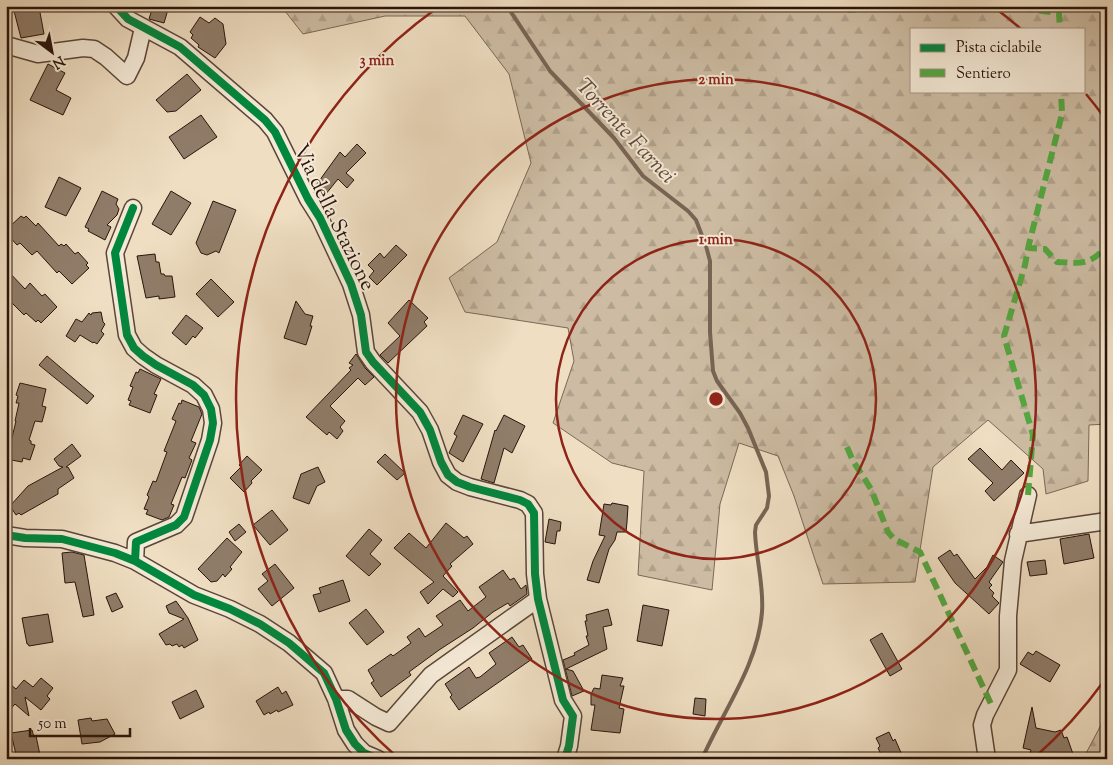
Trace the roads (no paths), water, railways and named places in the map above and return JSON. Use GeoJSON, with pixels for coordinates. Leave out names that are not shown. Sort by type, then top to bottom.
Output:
{"type":"FeatureCollection","features":[{"type":"Feature","properties":{"kind":"street","name":"Via della Stazione"},"geometry":{"type":"LineString","coordinates":[[116,6],[128,19],[180,47],[265,120],[275,132],[308,199],[324,225],[351,284],[361,315],[366,352],[420,412],[430,430],[448,475],[457,482],[470,487],[520,500],[528,504],[534,513],[535,574],[538,599],[563,700],[573,716],[565,759]]}},
{"type":"Feature","properties":{"kind":"street"},"geometry":{"type":"LineString","coordinates":[[6,45],[38,54],[83,48],[94,49],[127,76],[136,58],[143,28]]}},
{"type":"Feature","properties":{"kind":"street"},"geometry":{"type":"LineString","coordinates":[[133,208],[115,253],[127,335],[134,348],[143,356],[193,385],[204,395],[211,409],[213,423],[210,440],[184,517],[176,525],[136,542],[135,561]]}},
{"type":"Feature","properties":{"kind":"street"},"geometry":{"type":"LineString","coordinates":[[987,759],[982,725],[985,715],[1008,670],[1008,616],[1013,561],[1028,495]]}},
{"type":"Feature","properties":{"kind":"street"},"geometry":{"type":"LineString","coordinates":[[1018,534],[1107,521]]}},
{"type":"Feature","properties":{"kind":"street"},"geometry":{"type":"LineString","coordinates":[[6,535],[25,538],[62,539],[115,553],[135,561],[179,587],[260,624],[289,643],[324,674],[336,699],[346,730],[355,744],[364,753],[378,759]]}},
{"type":"Feature","properties":{"kind":"street"},"geometry":{"type":"LineString","coordinates":[[336,699],[348,699],[388,723],[431,675],[538,599]]}},
{"type":"Feature","properties":{"kind":"waterway","name":"Torrente Farnei"},"geometry":{"type":"LineString","coordinates":[[507,6],[550,71],[614,138],[643,176],[688,211],[696,220],[710,261],[710,332],[713,371],[717,381],[740,413],[748,428],[766,472],[769,496],[767,508],[756,525],[755,532],[762,602],[759,632],[747,669],[702,759]]}}]}
